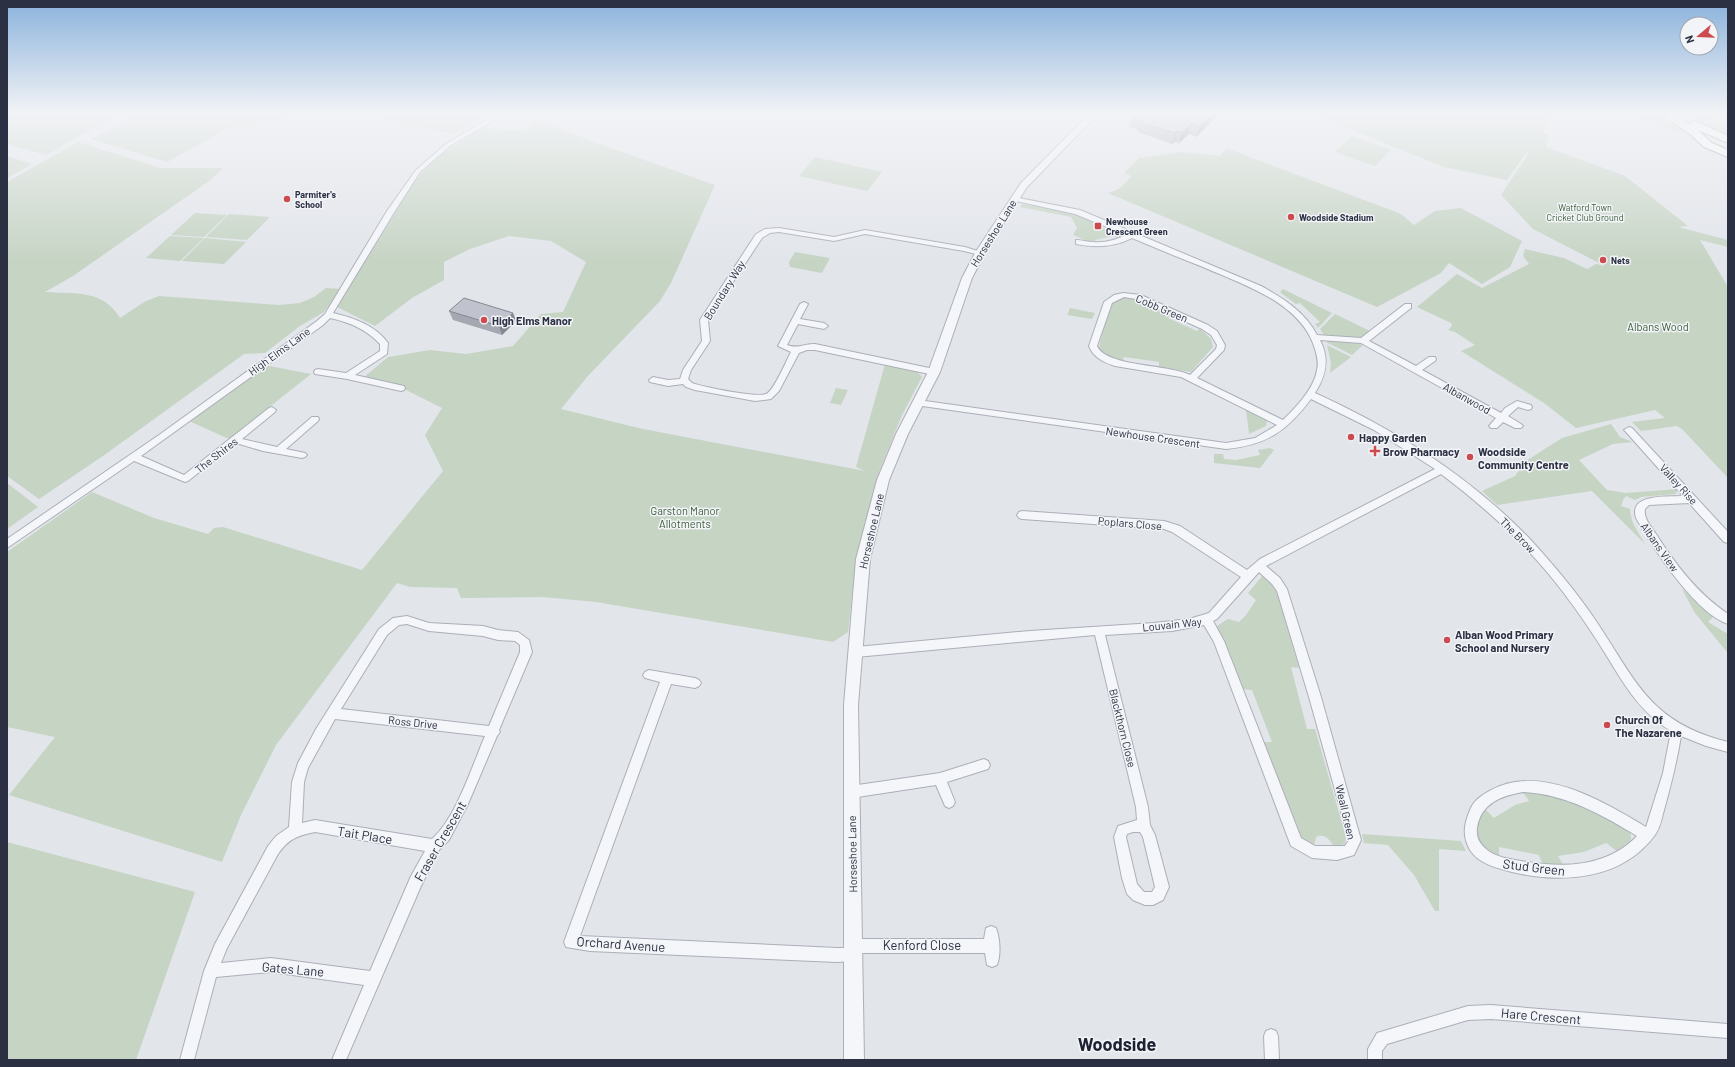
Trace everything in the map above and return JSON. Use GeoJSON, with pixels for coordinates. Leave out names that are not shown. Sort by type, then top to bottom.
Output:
{"type":"FeatureCollection","features":[{"type":"Feature","properties":{"kind":"street","name":"High Elms Lane"},"geometry":{"type":"LineString","coordinates":[[7,544],[133,457],[328,315],[390,210],[418,171],[427,163]]}},
{"type":"Feature","properties":{"kind":"street","name":"Horseshoe Lane"},"geometry":{"type":"LineString","coordinates":[[854,1060],[851,705],[863,559],[883,480],[902,434],[934,372],[967,278],[1014,199],[1024,185],[1044,163]]}},
{"type":"Feature","properties":{"kind":"street","name":"Newhouse Crescent"},"geometry":{"type":"LineString","coordinates":[[918,403],[1226,446],[1251,443],[1271,435],[1284,424],[1311,395],[1322,371],[1322,360],[1315,337],[1298,316],[1286,305],[1263,290],[1078,212],[1014,199]]}},
{"type":"Feature","properties":{"kind":"street","name":"Boundary Way"},"geometry":{"type":"LineString","coordinates":[[685,381],[684,375],[686,370],[706,341],[704,320],[759,236],[763,233],[779,230],[834,239],[865,232],[960,248],[980,254]]}},
{"type":"Feature","properties":{"kind":"street"},"geometry":{"type":"LineString","coordinates":[[1079,242],[1089,245],[1106,245],[1132,235]]}},
{"type":"Feature","properties":{"kind":"street","name":"Cobb Green"},"geometry":{"type":"LineString","coordinates":[[1192,378],[1220,350],[1221,345],[1214,333],[1205,327],[1138,297],[1123,295],[1108,302],[1094,346],[1095,351],[1099,356],[1116,363],[1171,371],[1192,378],[1284,424]]}},
{"type":"Feature","properties":{"kind":"street"},"geometry":{"type":"LineString","coordinates":[[796,351],[782,346],[804,304]]}},
{"type":"Feature","properties":{"kind":"street"},"geometry":{"type":"LineString","coordinates":[[1315,337],[1364,341],[1405,308],[1393,306]]}},
{"type":"Feature","properties":{"kind":"street"},"geometry":{"type":"LineString","coordinates":[[328,315],[348,318],[362,325],[384,342],[384,352],[347,376]]}},
{"type":"Feature","properties":{"kind":"street"},"geometry":{"type":"LineString","coordinates":[[796,321],[824,326]]}},
{"type":"Feature","properties":{"kind":"street","name":"Albanwood"},"geometry":{"type":"LineString","coordinates":[[1364,341],[1518,426]]}},
{"type":"Feature","properties":{"kind":"street"},"geometry":{"type":"LineString","coordinates":[[652,380],[668,383],[685,381],[689,385],[695,387],[755,398],[768,397],[775,391],[796,351],[806,347],[815,347],[934,372]]}},
{"type":"Feature","properties":{"kind":"street"},"geometry":{"type":"LineString","coordinates":[[1416,370],[1432,359]]}},
{"type":"Feature","properties":{"kind":"street"},"geometry":{"type":"LineString","coordinates":[[318,372],[347,376],[401,388]]}},
{"type":"Feature","properties":{"kind":"street","name":"The Brow"},"geometry":{"type":"LineString","coordinates":[[1311,395],[1395,438],[1442,469],[1473,492],[1508,524],[1549,567],[1582,607],[1634,691],[1646,706],[1677,727],[1709,742],[1728,747]]}},
{"type":"Feature","properties":{"kind":"street"},"geometry":{"type":"LineString","coordinates":[[1494,426],[1508,410],[1516,404],[1528,407]]}},
{"type":"Feature","properties":{"kind":"street","name":"The Shires"},"geometry":{"type":"LineString","coordinates":[[133,457],[185,479],[272,410]]}},
{"type":"Feature","properties":{"kind":"street"},"geometry":{"type":"LineString","coordinates":[[278,451],[315,419]]}},
{"type":"Feature","properties":{"kind":"street","name":"Valley Rise"},"geometry":{"type":"LineString","coordinates":[[1629,430],[1728,539]]}},
{"type":"Feature","properties":{"kind":"street"},"geometry":{"type":"LineString","coordinates":[[235,440],[278,451],[302,455]]}},
{"type":"Feature","properties":{"kind":"street","name":"Louvain Way"},"geometry":{"type":"LineString","coordinates":[[856,652],[1183,625],[1207,620],[1213,616],[1258,566],[1442,469]]}},
{"type":"Feature","properties":{"kind":"street","name":"Albans View"},"geometry":{"type":"LineString","coordinates":[[1692,499],[1647,502],[1640,507],[1639,512],[1641,518],[1671,565],[1708,605],[1728,620]]}},
{"type":"Feature","properties":{"kind":"street","name":"Poplars Close"},"geometry":{"type":"LineString","coordinates":[[1022,515],[1164,525],[1176,529],[1248,576]]}},
{"type":"Feature","properties":{"kind":"street","name":"Weall Green"},"geometry":{"type":"LineString","coordinates":[[1207,620],[1219,641],[1296,842],[1313,852],[1342,854],[1348,852],[1353,847],[1354,840],[1315,697],[1282,589],[1276,581],[1258,566]]}},
{"type":"Feature","properties":{"kind":"street","name":"Fraser Crescent"},"geometry":{"type":"LineString","coordinates":[[332,713],[383,632],[397,621],[407,620],[429,627],[483,631],[498,635],[518,637],[525,643],[526,652],[494,732],[461,806],[446,836],[434,846],[416,881],[339,1060]]}},
{"type":"Feature","properties":{"kind":"street","name":"Blackthorn Close"},"geometry":{"type":"LineString","coordinates":[[1099,631],[1142,807],[1144,826],[1149,835],[1162,887],[1161,893],[1152,898],[1141,897],[1132,889],[1120,837],[1122,830],[1128,827],[1137,825],[1144,826]]}},
{"type":"Feature","properties":{"kind":"street"},"geometry":{"type":"LineString","coordinates":[[649,675],[695,683]]}},
{"type":"Feature","properties":{"kind":"street","name":"Orchard Avenue"},"geometry":{"type":"LineString","coordinates":[[667,678],[571,942],[666,948],[853,950]]}},
{"type":"Feature","properties":{"kind":"street"},"geometry":{"type":"LineString","coordinates":[[187,1060],[211,971],[222,944],[273,850],[281,840],[295,830],[298,782],[302,767],[310,749],[332,713]]}},
{"type":"Feature","properties":{"kind":"street","name":"Ross Drive"},"geometry":{"type":"LineString","coordinates":[[332,713],[494,732]]}},
{"type":"Feature","properties":{"kind":"street","name":"Stud Green"},"geometry":{"type":"LineString","coordinates":[[1647,835],[1564,792],[1523,786],[1508,788],[1478,806],[1471,829],[1471,837],[1474,846],[1487,858],[1498,862],[1555,872],[1587,869],[1613,862],[1624,856],[1647,835],[1652,829],[1669,773],[1677,727]]}},
{"type":"Feature","properties":{"kind":"street"},"geometry":{"type":"LineString","coordinates":[[851,792],[940,779],[984,765]]}},
{"type":"Feature","properties":{"kind":"street"},"geometry":{"type":"LineString","coordinates":[[940,779],[950,802]]}},
{"type":"Feature","properties":{"kind":"street","name":"Tait Place"},"geometry":{"type":"LineString","coordinates":[[295,830],[315,826],[434,846]]}},
{"type":"Feature","properties":{"kind":"street","name":"Kenford Close"},"geometry":{"type":"LineString","coordinates":[[853,950],[991,940],[992,960]]}},
{"type":"Feature","properties":{"kind":"street","name":"Gates Lane"},"geometry":{"type":"LineString","coordinates":[[211,971],[271,965],[374,979]]}},
{"type":"Feature","properties":{"kind":"street","name":"Hare Crescent"},"geometry":{"type":"LineString","coordinates":[[1375,1060],[1375,1049],[1382,1038],[1468,1013],[1491,1012],[1728,1031]]}},
{"type":"Feature","properties":{"kind":"street"},"geometry":{"type":"LineString","coordinates":[[1271,1036],[1272,1060]]}},
{"type":"Feature","properties":{"kind":"green space"},"geometry":{"type":"Polygon","coordinates":[[[7,163],[32,164],[7,178],[7,163]]]}},
{"type":"Feature","properties":{"kind":"green space"},"geometry":{"type":"Polygon","coordinates":[[[41,163],[144,163],[160,168],[223,168],[209,181],[73,276],[45,292],[77,293],[96,298],[105,302],[120,318],[144,302],[159,296],[279,305],[300,303],[314,297],[326,288],[341,289],[324,312],[300,326],[265,353],[244,354],[103,456],[39,499],[7,476],[7,182],[41,163]]]}},
{"type":"Feature","properties":{"kind":"green space","name":"Garston Manor Allotments"},"geometry":{"type":"Polygon","coordinates":[[[432,163],[652,163],[715,185],[671,283],[660,301],[587,377],[561,409],[643,429],[865,471],[856,467],[885,364],[911,369],[922,377],[902,415],[877,477],[856,561],[848,632],[833,642],[596,602],[543,597],[461,598],[457,588],[410,587],[397,583],[276,745],[241,815],[222,862],[9,795],[55,737],[7,727],[7,552],[92,492],[154,518],[208,534],[214,528],[223,527],[362,570],[443,471],[425,435],[442,408],[404,389],[363,378],[388,357],[430,350],[466,354],[513,346],[541,314],[563,312],[586,262],[551,241],[509,236],[470,249],[444,262],[444,280],[412,298],[375,326],[337,307],[415,181],[432,163]]]}},
{"type":"Feature","properties":{"kind":"green space"},"geometry":{"type":"Polygon","coordinates":[[[810,163],[841,163],[882,172],[867,191],[799,176],[810,163]]]}},
{"type":"Feature","properties":{"kind":"green space","name":"Woodside Stadium"},"geometry":{"type":"Polygon","coordinates":[[[1134,163],[1265,163],[1401,214],[1414,225],[1435,211],[1461,208],[1522,241],[1510,267],[1482,284],[1449,263],[1441,273],[1377,307],[1108,193],[1119,189],[1131,176],[1124,173],[1134,163]]]}},
{"type":"Feature","properties":{"kind":"green space"},"geometry":{"type":"Polygon","coordinates":[[[1366,163],[1378,163],[1375,166],[1366,163]]]}},
{"type":"Feature","properties":{"kind":"green space"},"geometry":{"type":"Polygon","coordinates":[[[1434,163],[1519,163],[1507,180],[1444,167],[1434,163]]]}},
{"type":"Feature","properties":{"kind":"green space"},"geometry":{"type":"Polygon","coordinates":[[[1522,163],[1589,163],[1625,176],[1688,226],[1678,227],[1728,240],[1728,247],[1700,240],[1728,287],[1728,478],[1683,430],[1677,426],[1641,431],[1632,422],[1665,418],[1655,410],[1576,428],[1544,403],[1461,351],[1475,345],[1455,332],[1448,330],[1452,326],[1451,323],[1417,307],[1457,274],[1482,288],[1529,264],[1523,256],[1525,249],[1564,258],[1587,269],[1596,264],[1605,266],[1533,229],[1501,195],[1522,163]]]}},
{"type":"Feature","properties":{"kind":"green space"},"geometry":{"type":"Polygon","coordinates":[[[1022,204],[1057,210],[1082,217],[1091,220],[1093,224],[1122,236],[1118,238],[1113,236],[1095,240],[1097,243],[1094,243],[1073,235],[1077,228],[1071,217],[1020,207],[1022,204]]]}},
{"type":"Feature","properties":{"kind":"green space"},"geometry":{"type":"Polygon","coordinates":[[[195,213],[227,215],[204,237],[171,235],[195,213]]]}},
{"type":"Feature","properties":{"kind":"green space"},"geometry":{"type":"Polygon","coordinates":[[[229,214],[270,217],[247,240],[206,237],[229,214]]]}},
{"type":"Feature","properties":{"kind":"green space"},"geometry":{"type":"Polygon","coordinates":[[[170,236],[204,238],[180,261],[146,258],[170,236]]]}},
{"type":"Feature","properties":{"kind":"green space"},"geometry":{"type":"Polygon","coordinates":[[[205,238],[246,242],[224,264],[182,261],[205,238]]]}},
{"type":"Feature","properties":{"kind":"green space"},"geometry":{"type":"Polygon","coordinates":[[[795,252],[830,258],[822,273],[790,267],[789,262],[795,252]]]}},
{"type":"Feature","properties":{"kind":"green space"},"geometry":{"type":"Polygon","coordinates":[[[1283,289],[1332,313],[1318,328],[1315,324],[1320,322],[1300,303],[1296,304],[1280,292],[1283,289]]]}},
{"type":"Feature","properties":{"kind":"green space"},"geometry":{"type":"Polygon","coordinates":[[[1124,297],[1134,298],[1171,315],[1168,318],[1197,331],[1200,328],[1211,339],[1213,347],[1191,372],[1159,367],[1159,362],[1124,357],[1123,362],[1101,352],[1099,346],[1109,307],[1115,300],[1124,297]]]}},
{"type":"Feature","properties":{"kind":"green space"},"geometry":{"type":"Polygon","coordinates":[[[1070,308],[1095,313],[1092,319],[1067,315],[1070,308]]]}},
{"type":"Feature","properties":{"kind":"green space"},"geometry":{"type":"Polygon","coordinates":[[[1335,314],[1370,331],[1361,338],[1324,335],[1320,329],[1335,314]]]}},
{"type":"Feature","properties":{"kind":"green space"},"geometry":{"type":"Polygon","coordinates":[[[1329,340],[1354,342],[1363,345],[1352,355],[1326,342],[1329,340]]]}},
{"type":"Feature","properties":{"kind":"green space"},"geometry":{"type":"Polygon","coordinates":[[[1327,345],[1351,357],[1330,373],[1331,363],[1327,345]]]}},
{"type":"Feature","properties":{"kind":"green space"},"geometry":{"type":"Polygon","coordinates":[[[264,365],[311,374],[229,439],[189,421],[264,365]]]}},
{"type":"Feature","properties":{"kind":"green space"},"geometry":{"type":"Polygon","coordinates":[[[836,388],[848,390],[841,405],[830,403],[836,388]]]}},
{"type":"Feature","properties":{"kind":"green space"},"geometry":{"type":"Polygon","coordinates":[[[1246,410],[1267,420],[1266,426],[1249,434],[1246,410]]]}},
{"type":"Feature","properties":{"kind":"green space"},"geometry":{"type":"Polygon","coordinates":[[[1611,424],[1620,437],[1633,442],[1613,444],[1579,460],[1607,490],[1626,493],[1677,489],[1676,494],[1641,497],[1635,500],[1626,496],[1623,500],[1621,506],[1630,509],[1633,523],[1645,544],[1592,491],[1497,505],[1482,491],[1515,476],[1526,461],[1562,438],[1611,424]]]}},
{"type":"Feature","properties":{"kind":"green space"},"geometry":{"type":"Polygon","coordinates":[[[1270,448],[1274,450],[1260,468],[1214,463],[1214,454],[1223,454],[1224,459],[1236,460],[1260,455],[1258,450],[1270,448]]]}},
{"type":"Feature","properties":{"kind":"green space"},"geometry":{"type":"Polygon","coordinates":[[[7,483],[38,507],[7,529],[7,483]]]}},
{"type":"Feature","properties":{"kind":"green space"},"geometry":{"type":"Polygon","coordinates":[[[1263,575],[1274,586],[1279,598],[1299,668],[1291,667],[1307,729],[1315,729],[1346,837],[1345,844],[1334,847],[1327,838],[1319,836],[1316,837],[1314,846],[1306,844],[1299,837],[1262,742],[1272,742],[1252,690],[1241,689],[1217,626],[1228,619],[1239,622],[1246,615],[1256,600],[1248,593],[1263,575]]]}},
{"type":"Feature","properties":{"kind":"green space"},"geometry":{"type":"Polygon","coordinates":[[[1682,589],[1713,617],[1708,622],[1728,634],[1727,652],[1695,613],[1682,589]]]}},
{"type":"Feature","properties":{"kind":"green space"},"geometry":{"type":"Polygon","coordinates":[[[1523,792],[1556,796],[1579,803],[1625,828],[1630,832],[1631,840],[1617,851],[1606,843],[1584,852],[1558,856],[1564,866],[1543,865],[1539,855],[1499,847],[1499,857],[1484,850],[1480,846],[1477,836],[1477,823],[1482,813],[1485,809],[1494,818],[1515,805],[1529,801],[1523,792]]]}},
{"type":"Feature","properties":{"kind":"green space"},"geometry":{"type":"Polygon","coordinates":[[[1362,834],[1461,841],[1466,851],[1439,849],[1439,911],[1435,911],[1414,875],[1388,845],[1364,843],[1362,834]]]}},
{"type":"Feature","properties":{"kind":"green space"},"geometry":{"type":"Polygon","coordinates":[[[7,842],[195,892],[136,1060],[7,1060],[7,842]]]}},
{"type":"Feature","properties":{"kind":"building"},"geometry":{"type":"Polygon","coordinates":[[[464,298],[513,313],[499,326],[449,311],[464,298]]]}},
{"type":"Feature","properties":{"kind":"place","name":"Parmiter's School"},"geometry":{"type":"Point","coordinates":[287,199]}},
{"type":"Feature","properties":{"kind":"place","name":"Woodside Stadium"},"geometry":{"type":"Point","coordinates":[1291,217]}},
{"type":"Feature","properties":{"kind":"place","name":"Newhouse Crescent Green"},"geometry":{"type":"Point","coordinates":[1098,226]}},
{"type":"Feature","properties":{"kind":"place","name":"Nets"},"geometry":{"type":"Point","coordinates":[1603,260]}},
{"type":"Feature","properties":{"kind":"place","name":"High Elms Manor"},"geometry":{"type":"Point","coordinates":[484,320]}},
{"type":"Feature","properties":{"kind":"place","name":"Happy Garden"},"geometry":{"type":"Point","coordinates":[1351,437]}},
{"type":"Feature","properties":{"kind":"place","name":"Brow Pharmacy"},"geometry":{"type":"Point","coordinates":[1375,451]}},
{"type":"Feature","properties":{"kind":"place","name":"Woodside Community Centre"},"geometry":{"type":"Point","coordinates":[1470,457]}},
{"type":"Feature","properties":{"kind":"place","name":"Alban Wood Primary School and Nursery"},"geometry":{"type":"Point","coordinates":[1447,640]}},
{"type":"Feature","properties":{"kind":"place","name":"Church Of The Nazarene"},"geometry":{"type":"Point","coordinates":[1607,725]}},
{"type":"Feature","properties":{"kind":"district","name":"Woodside"},"geometry":{"type":"Point","coordinates":[1117,1044]}},
{"type":"Feature","properties":{"kind":"park label","name":"Watford Town Cricket Club Ground"},"geometry":{"type":"Point","coordinates":[1585,212]}},
{"type":"Feature","properties":{"kind":"park label","name":"Albans Wood"},"geometry":{"type":"Point","coordinates":[1658,326]}}]}
